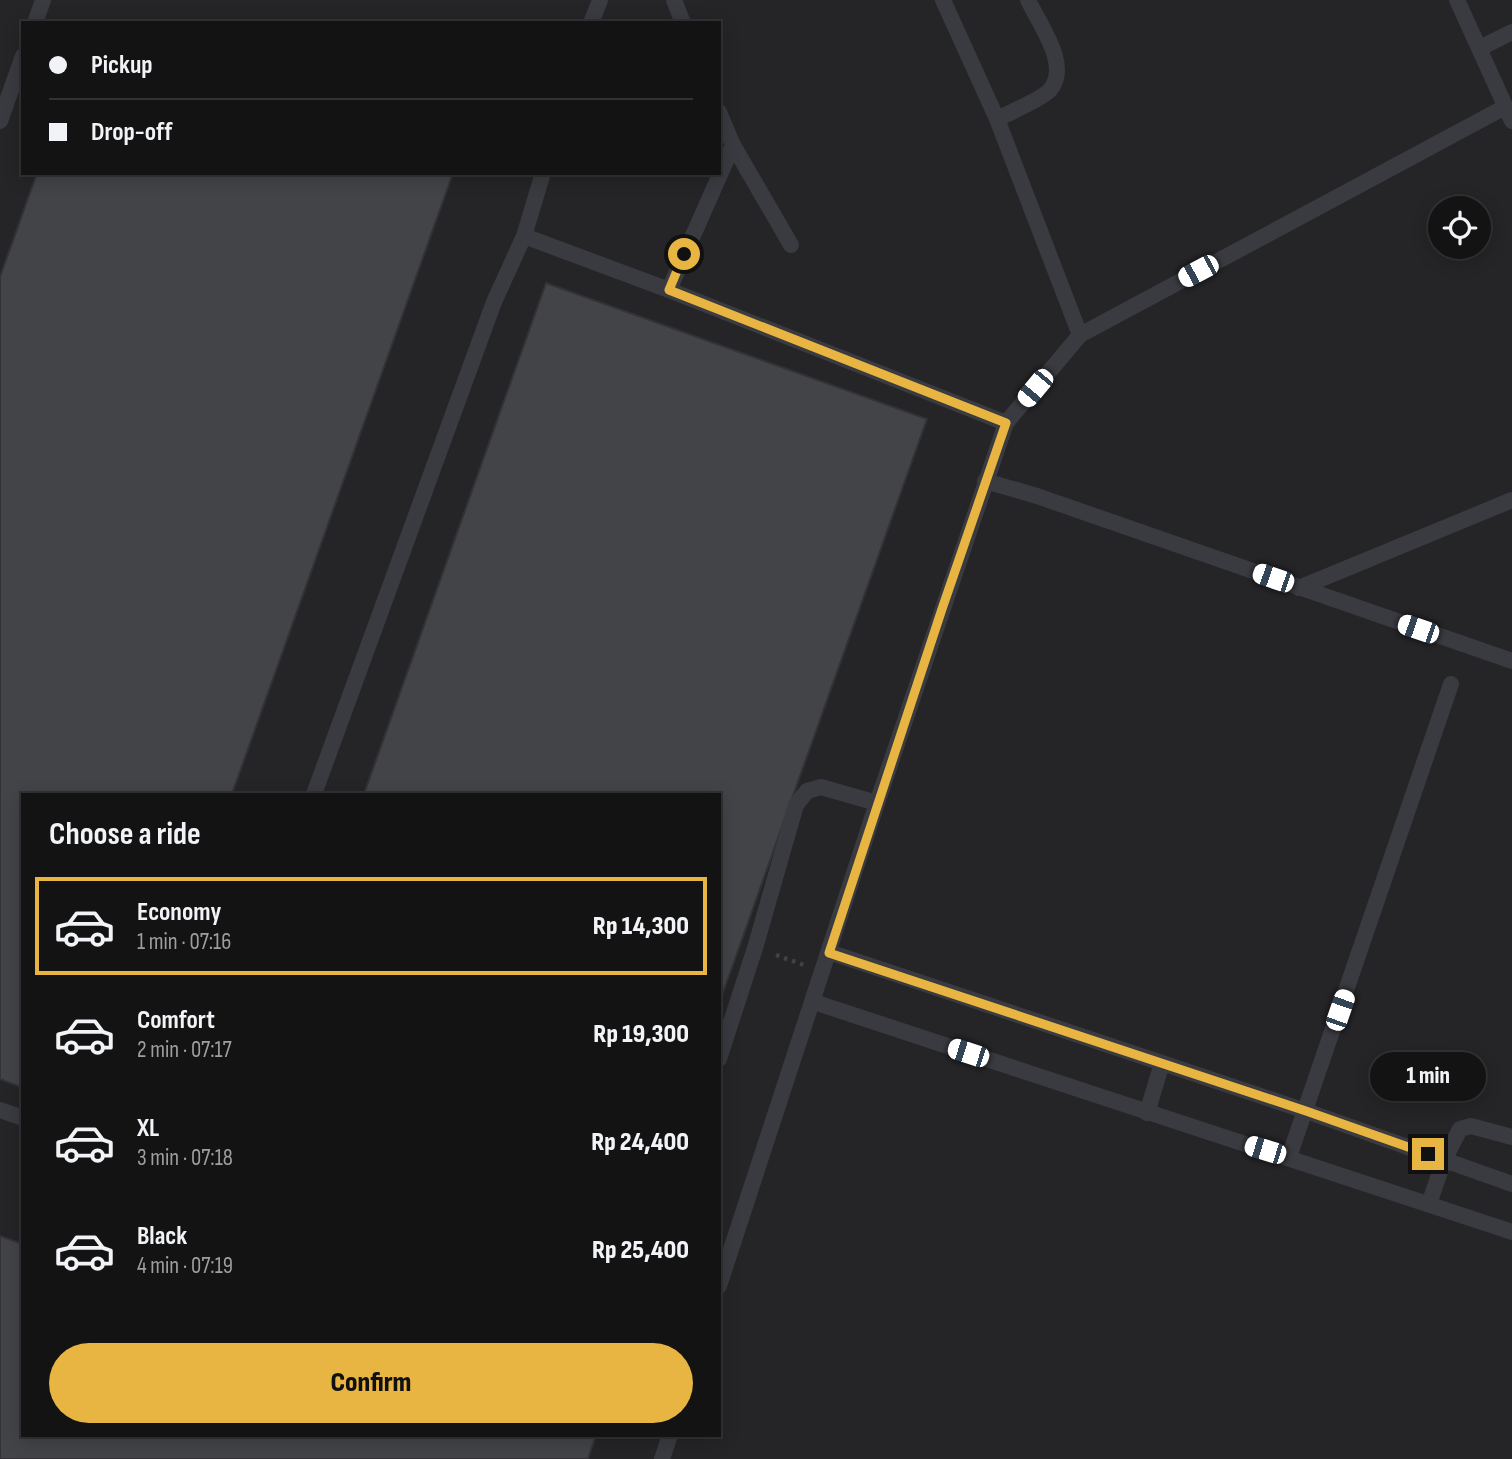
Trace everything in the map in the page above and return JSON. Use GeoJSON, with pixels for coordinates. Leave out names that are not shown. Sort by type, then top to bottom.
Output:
{"type":"FeatureCollection","features":[{"type":"Feature","properties":{"kind":"lane"},"geometry":{"type":"LineString","coordinates":[[36,21],[43,0]]}},
{"type":"Feature","properties":{"kind":"lane"},"geometry":{"type":"LineString","coordinates":[[592,21],[600,0]]}},
{"type":"Feature","properties":{"kind":"lane"},"geometry":{"type":"LineString","coordinates":[[674,0],[682,21]]}},
{"type":"Feature","properties":{"kind":"lane"},"geometry":{"type":"LineString","coordinates":[[943,0],[997,119],[1080,335]]}},
{"type":"Feature","properties":{"kind":"lane"},"geometry":{"type":"LineString","coordinates":[[997,119],[1049,91],[1057,76],[1055,57],[1028,0]]}},
{"type":"Feature","properties":{"kind":"lane"},"geometry":{"type":"LineString","coordinates":[[721,1280],[877,803],[1006,423],[1080,335],[1509,114],[1457,0]]}},
{"type":"Feature","properties":{"kind":"lane"},"geometry":{"type":"LineString","coordinates":[[1480,48],[1512,32]]}},
{"type":"Feature","properties":{"kind":"lane"},"geometry":{"type":"LineString","coordinates":[[0,121],[21,62]]}},
{"type":"Feature","properties":{"kind":"lane"},"geometry":{"type":"LineString","coordinates":[[721,117],[733,145],[791,245]]}},
{"type":"Feature","properties":{"kind":"lane"},"geometry":{"type":"LineString","coordinates":[[721,172],[733,145]]}},
{"type":"Feature","properties":{"kind":"lane"},"geometry":{"type":"LineString","coordinates":[[314,793],[494,302],[524,236],[543,175]]}},
{"type":"Feature","properties":{"kind":"lane"},"geometry":{"type":"LineString","coordinates":[[669,290],[720,175]]}},
{"type":"Feature","properties":{"kind":"lane"},"geometry":{"type":"LineString","coordinates":[[524,236],[669,290],[1006,423]]}},
{"type":"Feature","properties":{"kind":"lane"},"geometry":{"type":"LineString","coordinates":[[985,481],[1037,496],[1512,661]]}},
{"type":"Feature","properties":{"kind":"lane"},"geometry":{"type":"LineString","coordinates":[[1299,588],[1512,500]]}},
{"type":"Feature","properties":{"kind":"lane"},"geometry":{"type":"LineString","coordinates":[[1289,1157],[1451,684]]}},
{"type":"Feature","properties":{"kind":"lane"},"geometry":{"type":"LineString","coordinates":[[721,1053],[755,948],[796,805],[807,791],[821,787],[877,803]]}},
{"type":"Feature","properties":{"kind":"lane"},"geometry":{"type":"LineString","coordinates":[[829,953],[1306,1111],[1512,1184]]}},
{"type":"Feature","properties":{"kind":"lane"},"geometry":{"type":"LineString","coordinates":[[814,1002],[1512,1232]]}},
{"type":"Feature","properties":{"kind":"lane"},"geometry":{"type":"LineString","coordinates":[[1147,1113],[1162,1063]]}},
{"type":"Feature","properties":{"kind":"lane"},"geometry":{"type":"LineString","coordinates":[[0,1110],[21,1117]]}},
{"type":"Feature","properties":{"kind":"lane"},"geometry":{"type":"LineString","coordinates":[[1429,1204],[1444,1160],[1460,1129],[1471,1126],[1512,1137]]}},
{"type":"Feature","properties":{"kind":"lane"},"geometry":{"type":"LineString","coordinates":[[662,1459],[669,1437]]}},
{"type":"Feature","properties":{"kind":"path"},"geometry":{"type":"LineString","coordinates":[[755,948],[823,971]]}},
{"type":"Feature","properties":{"kind":"shaded area"},"geometry":{"type":"Polygon","coordinates":[[[0,0],[1512,0],[1512,1459],[0,1459],[0,0]]]}},
{"type":"Feature","properties":{"kind":"building"},"geometry":{"type":"Polygon","coordinates":[[[36,175],[452,176],[232,793],[21,793],[21,1087],[0,1079],[0,277],[36,175]]]}},
{"type":"Feature","properties":{"kind":"building"},"geometry":{"type":"Polygon","coordinates":[[[546,283],[927,419],[721,998],[721,793],[364,793],[546,283]]]}},
{"type":"Feature","properties":{"kind":"building"},"geometry":{"type":"Polygon","coordinates":[[[0,1236],[21,1243],[21,1437],[595,1438],[588,1459],[0,1459],[0,1236]]]}},
{"type":"Feature","properties":{"kind":"route"},"geometry":{"type":"LineString","coordinates":[[684,254],[669,290],[1006,423],[829,953],[1428,1154]]}}]}
